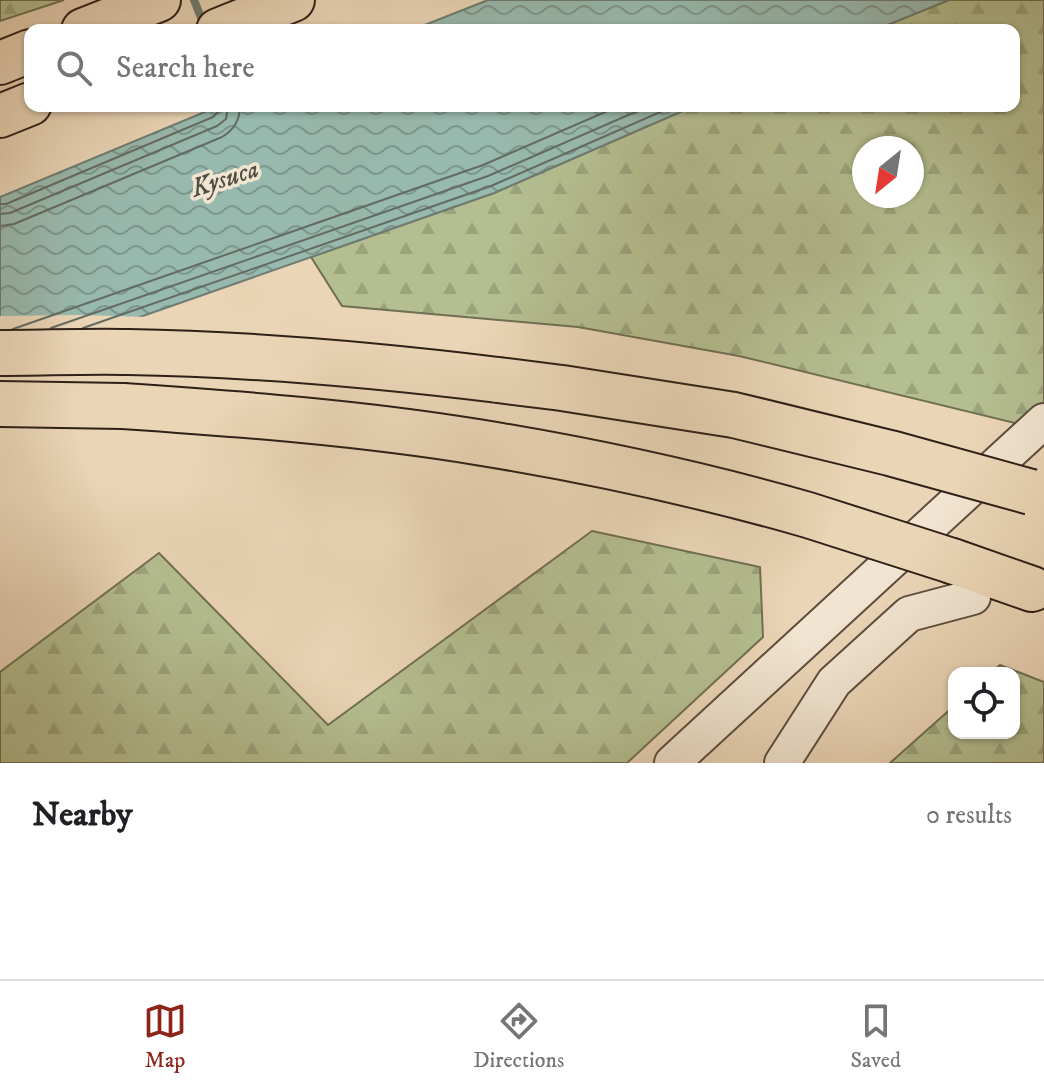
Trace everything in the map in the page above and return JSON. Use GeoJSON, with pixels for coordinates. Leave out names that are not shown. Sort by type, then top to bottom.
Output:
{"type":"FeatureCollection","features":[{"type":"Feature","properties":{"kind":"highway"},"geometry":{"type":"LineString","coordinates":[[0,353],[128,352],[306,360],[402,368],[562,388],[734,415],[890,453],[1038,494]]}},
{"type":"Feature","properties":{"kind":"highway"},"geometry":{"type":"LineString","coordinates":[[0,404],[123,406],[276,417],[382,428],[478,443],[624,470],[807,515],[962,579],[1032,589]]}},
{"type":"Feature","properties":{"kind":"main road"},"geometry":{"type":"LineString","coordinates":[[98,24],[159,0]]}},
{"type":"Feature","properties":{"kind":"main road"},"geometry":{"type":"LineString","coordinates":[[233,24],[293,0]]}},
{"type":"Feature","properties":{"kind":"main road"},"geometry":{"type":"LineString","coordinates":[[0,63],[24,53]]}},
{"type":"Feature","properties":{"kind":"main road"},"geometry":{"type":"LineString","coordinates":[[0,116],[24,106]]}},
{"type":"Feature","properties":{"kind":"street"},"geometry":{"type":"LineString","coordinates":[[672,763],[1044,421]]}},
{"type":"Feature","properties":{"kind":"street"},"geometry":{"type":"LineString","coordinates":[[782,763],[834,682],[909,614],[962,579]]}},
{"type":"Feature","properties":{"kind":"green space"},"geometry":{"type":"Polygon","coordinates":[[[0,0],[64,0],[0,21],[0,0]]]}},
{"type":"Feature","properties":{"kind":"green space"},"geometry":{"type":"Polygon","coordinates":[[[949,0],[1044,0],[1044,430],[739,356],[578,327],[342,306],[311,257],[494,193],[680,112],[1020,112],[1020,24],[890,24],[949,0]]]}},
{"type":"Feature","properties":{"kind":"green space"},"geometry":{"type":"Polygon","coordinates":[[[592,531],[760,567],[763,637],[627,763],[0,763],[0,672],[159,553],[328,725],[592,531]]]}},
{"type":"Feature","properties":{"kind":"green space"},"geometry":{"type":"Polygon","coordinates":[[[1020,673],[1044,682],[1044,763],[890,763],[948,711],[948,739],[1020,739],[1020,673]]]}},
{"type":"Feature","properties":{"kind":"water"},"geometry":{"type":"Polygon","coordinates":[[[488,0],[949,0],[890,24],[427,24],[488,0]]]}},
{"type":"Feature","properties":{"kind":"water","name":"Kysuca"},"geometry":{"type":"Polygon","coordinates":[[[205,112],[680,112],[494,193],[0,366],[0,197],[205,112]]]}},
{"type":"Feature","properties":{"kind":"pier"},"geometry":{"type":"Polygon","coordinates":[[[0,316],[151,317],[0,370],[0,316]]]}},
{"type":"Feature","properties":{"kind":"waterway"},"geometry":{"type":"LineString","coordinates":[[194,0],[204,24]]}}]}
